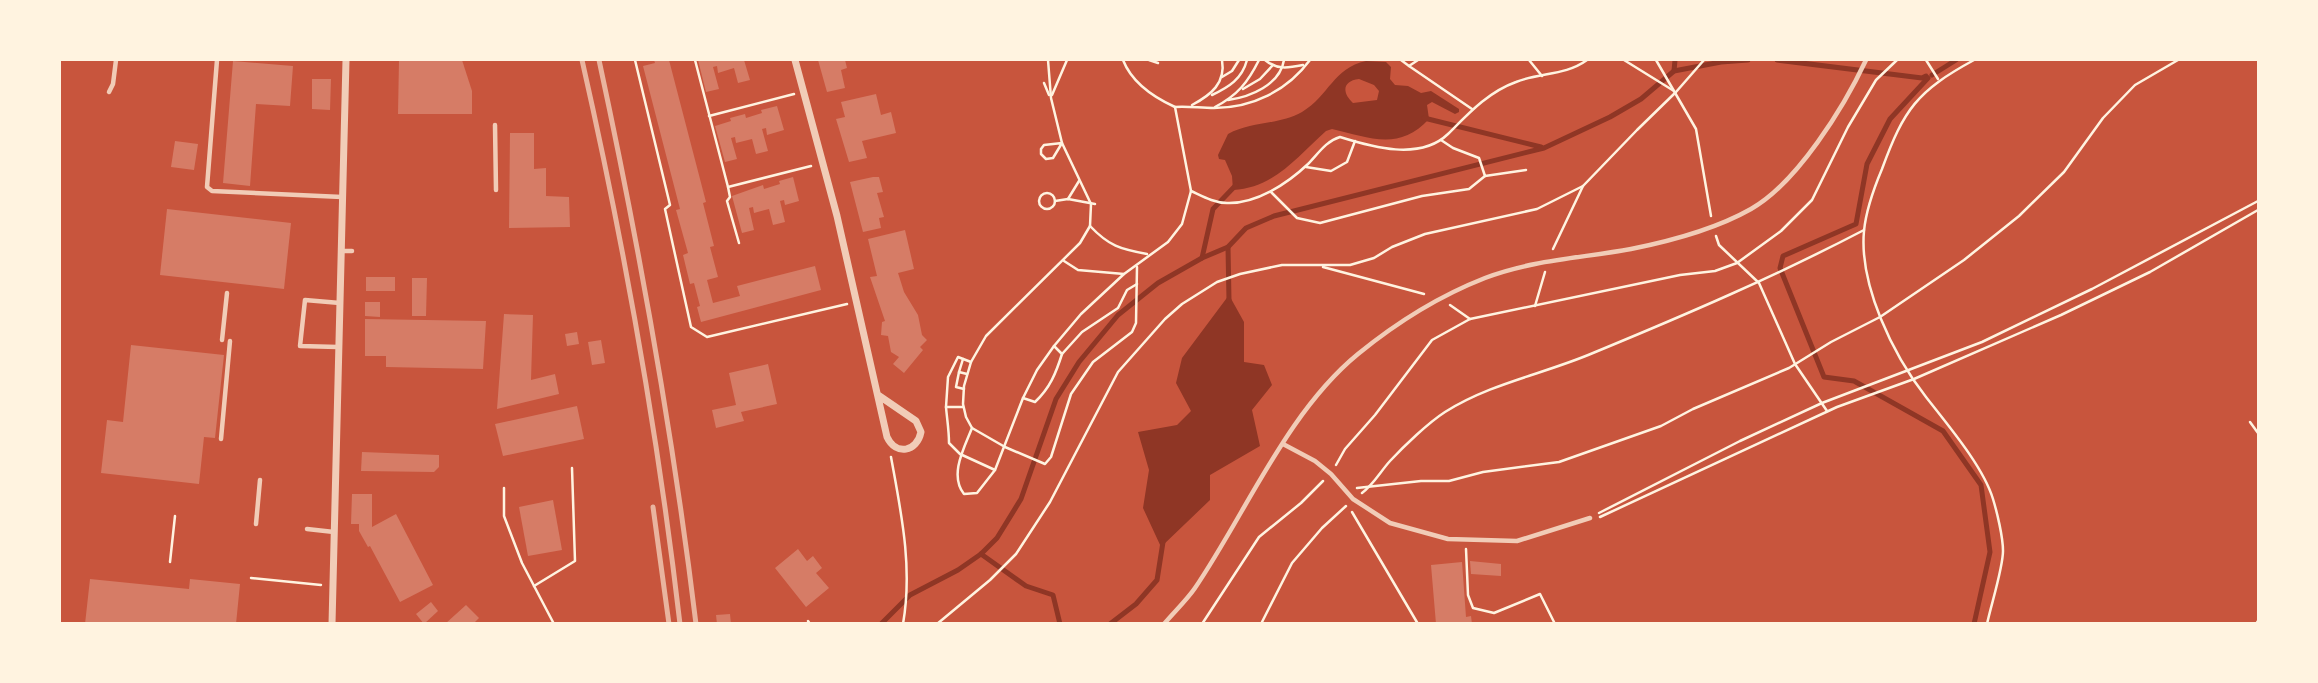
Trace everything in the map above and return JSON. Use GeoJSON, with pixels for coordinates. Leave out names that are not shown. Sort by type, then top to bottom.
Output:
{"type":"FeatureCollection","features":[{"type":"Feature","properties":{"kind":"street"},"geometry":{"type":"LineString","coordinates":[[331,624],[346,60]]}},
{"type":"Feature","properties":{"kind":"street"},"geometry":{"type":"LineString","coordinates":[[795,60],[857,302],[887,437],[893,446],[909,449],[918,442],[920,432],[916,421],[878,395]]}},
{"type":"Feature","properties":{"kind":"lane"},"geometry":{"type":"LineString","coordinates":[[109,92],[113,84],[116,60]]}},
{"type":"Feature","properties":{"kind":"lane"},"geometry":{"type":"LineString","coordinates":[[217,60],[207,187],[212,191],[343,197]]}},
{"type":"Feature","properties":{"kind":"lane"},"geometry":{"type":"LineString","coordinates":[[1164,624],[1194,589],[1283,444],[1321,391],[1357,355],[1440,298],[1487,278],[1548,261],[1631,249],[1713,227],[1752,209],[1777,189],[1811,151],[1852,91],[1866,60]]}},
{"type":"Feature","properties":{"kind":"lane"},"geometry":{"type":"LineString","coordinates":[[495,125],[496,190]]}},
{"type":"Feature","properties":{"kind":"lane"},"geometry":{"type":"LineString","coordinates":[[342,251],[352,251]]}},
{"type":"Feature","properties":{"kind":"lane"},"geometry":{"type":"LineString","coordinates":[[222,340],[227,293]]}},
{"type":"Feature","properties":{"kind":"lane"},"geometry":{"type":"LineString","coordinates":[[338,347],[300,346],[304,300],[340,303]]}},
{"type":"Feature","properties":{"kind":"lane"},"geometry":{"type":"LineString","coordinates":[[221,439],[230,341]]}},
{"type":"Feature","properties":{"kind":"lane"},"geometry":{"type":"LineString","coordinates":[[1283,444],[1315,461],[1331,474],[1353,499],[1390,523],[1448,539],[1517,541],[1590,518]]}},
{"type":"Feature","properties":{"kind":"lane"},"geometry":{"type":"LineString","coordinates":[[256,524],[260,480]]}},
{"type":"Feature","properties":{"kind":"lane"},"geometry":{"type":"LineString","coordinates":[[307,529],[334,532]]}},
{"type":"Feature","properties":{"kind":"path"},"geometry":{"type":"LineString","coordinates":[[635,60],[670,205],[665,209],[691,327],[707,337],[857,302]]}},
{"type":"Feature","properties":{"kind":"path"},"geometry":{"type":"LineString","coordinates":[[695,60],[739,243]]}},
{"type":"Feature","properties":{"kind":"path"},"geometry":{"type":"LineString","coordinates":[[1048,60],[1051,98],[1062,143],[1093,204],[1090,226],[1080,243],[1064,260],[986,336],[971,362],[964,389],[963,407],[972,428],[1005,447],[1045,464],[1051,457],[1071,394],[1093,362],[1132,332],[1136,323],[1137,267]]}},
{"type":"Feature","properties":{"kind":"path"},"geometry":{"type":"LineString","coordinates":[[1051,98],[1068,60]]}},
{"type":"Feature","properties":{"kind":"path"},"geometry":{"type":"LineString","coordinates":[[1123,60],[1126,69],[1142,87],[1175,107],[1212,108],[1238,107],[1265,97],[1288,83],[1310,60]]}},
{"type":"Feature","properties":{"kind":"path"},"geometry":{"type":"LineString","coordinates":[[1149,60],[1158,63]]}},
{"type":"Feature","properties":{"kind":"path"},"geometry":{"type":"LineString","coordinates":[[1222,60],[1222,78]]}},
{"type":"Feature","properties":{"kind":"path"},"geometry":{"type":"LineString","coordinates":[[1210,95],[1239,60]]}},
{"type":"Feature","properties":{"kind":"path"},"geometry":{"type":"LineString","coordinates":[[1190,106],[1235,82],[1247,60]]}},
{"type":"Feature","properties":{"kind":"path"},"geometry":{"type":"LineString","coordinates":[[1212,108],[1227,100],[1248,82],[1259,60]]}},
{"type":"Feature","properties":{"kind":"path"},"geometry":{"type":"LineString","coordinates":[[1265,60],[1283,68],[1305,64]]}},
{"type":"Feature","properties":{"kind":"path"},"geometry":{"type":"LineString","coordinates":[[1240,90],[1260,79],[1275,60]]}},
{"type":"Feature","properties":{"kind":"path"},"geometry":{"type":"LineString","coordinates":[[1227,100],[1252,94],[1272,81],[1283,68],[1284,60]]}},
{"type":"Feature","properties":{"kind":"path"},"geometry":{"type":"LineString","coordinates":[[1292,60],[1294,67]]}},
{"type":"Feature","properties":{"kind":"path"},"geometry":{"type":"LineString","coordinates":[[1301,60],[1305,64]]}},
{"type":"Feature","properties":{"kind":"path"},"geometry":{"type":"LineString","coordinates":[[1401,60],[1472,109]]}},
{"type":"Feature","properties":{"kind":"path"},"geometry":{"type":"LineString","coordinates":[[1409,66],[1418,60]]}},
{"type":"Feature","properties":{"kind":"path"},"geometry":{"type":"LineString","coordinates":[[1529,60],[1542,76]]}},
{"type":"Feature","properties":{"kind":"path"},"geometry":{"type":"LineString","coordinates":[[1191,191],[1226,203],[1251,200],[1271,191],[1305,167],[1332,139],[1340,137],[1394,151],[1414,149],[1441,140],[1472,109],[1516,82],[1578,66],[1587,60]]}},
{"type":"Feature","properties":{"kind":"path"},"geometry":{"type":"LineString","coordinates":[[1624,60],[1676,92],[1696,129],[1713,227],[1719,245],[1759,283],[1796,364],[1828,411]]}},
{"type":"Feature","properties":{"kind":"path"},"geometry":{"type":"LineString","coordinates":[[1656,60],[1671,88]]}},
{"type":"Feature","properties":{"kind":"path"},"geometry":{"type":"LineString","coordinates":[[1534,307],[1548,261],[1583,186],[1704,60]]}},
{"type":"Feature","properties":{"kind":"path"},"geometry":{"type":"LineString","coordinates":[[1202,624],[1259,537],[1331,474],[1345,449],[1375,415],[1432,340],[1470,319],[1680,275],[1715,271],[1737,263],[1781,231],[1812,200],[1848,127],[1876,80],[1897,60]]}},
{"type":"Feature","properties":{"kind":"path"},"geometry":{"type":"LineString","coordinates":[[1926,60],[1937,78]]}},
{"type":"Feature","properties":{"kind":"path"},"geometry":{"type":"LineString","coordinates":[[1974,60],[1937,78],[1915,101],[1893,138],[1873,191],[1864,230],[1865,262],[1880,317],[1908,370],[1976,466],[1993,497],[2004,551],[1987,624]]}},
{"type":"Feature","properties":{"kind":"path"},"geometry":{"type":"LineString","coordinates":[[1345,489],[1421,481],[1449,481],[1483,472],[1559,462],[1661,426],[1796,364],[1880,317],[1964,260],[2019,216],[2064,172],[2103,118],[2135,85],[2178,60]]}},
{"type":"Feature","properties":{"kind":"path"},"geometry":{"type":"LineString","coordinates":[[1044,83],[1051,98]]}},
{"type":"Feature","properties":{"kind":"path"},"geometry":{"type":"LineString","coordinates":[[709,116],[804,91]]}},
{"type":"Feature","properties":{"kind":"path"},"geometry":{"type":"LineString","coordinates":[[972,428],[960,454],[958,474],[960,489],[964,494],[971,495],[977,493],[995,470],[1023,398],[1037,370],[1054,346],[1081,314],[1124,274],[1168,242],[1182,224],[1191,191],[1175,107]]}},
{"type":"Feature","properties":{"kind":"path"},"geometry":{"type":"LineString","coordinates":[[1441,140],[1479,158],[1485,175]]}},
{"type":"Feature","properties":{"kind":"path"},"geometry":{"type":"LineString","coordinates":[[1305,167],[1331,171],[1348,162],[1355,141]]}},
{"type":"Feature","properties":{"kind":"path"},"geometry":{"type":"LineString","coordinates":[[1062,143],[1052,158],[1046,159],[1041,154],[1044,145],[1062,143]]}},
{"type":"Feature","properties":{"kind":"path"},"geometry":{"type":"LineString","coordinates":[[727,187],[822,163]]}},
{"type":"Feature","properties":{"kind":"path"},"geometry":{"type":"LineString","coordinates":[[1271,191],[1297,218],[1320,223],[1422,196],[1469,189],[1485,175],[1526,170]]}},
{"type":"Feature","properties":{"kind":"path"},"geometry":{"type":"LineString","coordinates":[[1068,199],[1079,180]]}},
{"type":"Feature","properties":{"kind":"path"},"geometry":{"type":"LineString","coordinates":[[937,624],[1016,554],[1050,502],[1118,372],[1182,304],[1217,282],[1240,274],[1282,265],[1350,265],[1374,258],[1392,247],[1425,234],[1537,209],[1583,186]]}},
{"type":"Feature","properties":{"kind":"path"},"geometry":{"type":"LineString","coordinates":[[1048,193],[1053,195],[1055,201],[1052,208],[1047,210],[1040,206],[1038,201],[1042,194],[1048,193]]}},
{"type":"Feature","properties":{"kind":"path"},"geometry":{"type":"LineString","coordinates":[[1055,201],[1068,199],[1093,204]]}},
{"type":"Feature","properties":{"kind":"path"},"geometry":{"type":"LineString","coordinates":[[1590,518],[1740,441],[1822,403],[1994,336],[2091,289],[2259,201]]}},
{"type":"Feature","properties":{"kind":"path"},"geometry":{"type":"LineString","coordinates":[[1590,518],[1598,518],[1828,411],[1914,379],[2061,315],[2150,272],[2259,210]]}},
{"type":"Feature","properties":{"kind":"path"},"geometry":{"type":"LineString","coordinates":[[1090,226],[1104,241],[1118,248],[1149,254]]}},
{"type":"Feature","properties":{"kind":"path"},"geometry":{"type":"LineString","coordinates":[[1263,623],[1292,563],[1322,528],[1371,486],[1391,461],[1443,413],[1484,390],[1591,354],[1759,283],[1864,230]]}},
{"type":"Feature","properties":{"kind":"path"},"geometry":{"type":"LineString","coordinates":[[1064,260],[1078,270],[1124,274]]}},
{"type":"Feature","properties":{"kind":"path"},"geometry":{"type":"LineString","coordinates":[[1316,265],[1440,298],[1470,319]]}},
{"type":"Feature","properties":{"kind":"path"},"geometry":{"type":"LineString","coordinates":[[1023,398],[1035,401],[1046,391],[1055,376],[1062,354],[1082,332],[1118,308],[1127,290],[1137,284]]}},
{"type":"Feature","properties":{"kind":"path"},"geometry":{"type":"LineString","coordinates":[[1054,346],[1062,354]]}},
{"type":"Feature","properties":{"kind":"path"},"geometry":{"type":"LineString","coordinates":[[971,362],[958,357],[948,377],[946,407],[950,429],[949,443],[960,454],[995,470]]}},
{"type":"Feature","properties":{"kind":"path"},"geometry":{"type":"LineString","coordinates":[[963,359],[956,387],[964,389]]}},
{"type":"Feature","properties":{"kind":"path"},"geometry":{"type":"LineString","coordinates":[[959,372],[967,374]]}},
{"type":"Feature","properties":{"kind":"path"},"geometry":{"type":"LineString","coordinates":[[946,407],[963,407]]}},
{"type":"Feature","properties":{"kind":"path"},"geometry":{"type":"LineString","coordinates":[[2250,422],[2259,433]]}},
{"type":"Feature","properties":{"kind":"path"},"geometry":{"type":"LineString","coordinates":[[887,437],[903,521],[908,583],[903,624]]}},
{"type":"Feature","properties":{"kind":"path"},"geometry":{"type":"LineString","coordinates":[[534,586],[575,561],[572,468]]}},
{"type":"Feature","properties":{"kind":"path"},"geometry":{"type":"LineString","coordinates":[[504,488],[503,516],[522,563],[554,624]]}},
{"type":"Feature","properties":{"kind":"path"},"geometry":{"type":"LineString","coordinates":[[1353,513],[1418,624]]}},
{"type":"Feature","properties":{"kind":"path"},"geometry":{"type":"LineString","coordinates":[[170,562],[175,516]]}},
{"type":"Feature","properties":{"kind":"path"},"geometry":{"type":"LineString","coordinates":[[1466,540],[1468,594],[1473,608],[1494,612],[1540,594],[1555,624]]}},
{"type":"Feature","properties":{"kind":"path"},"geometry":{"type":"LineString","coordinates":[[251,578],[332,586]]}},
{"type":"Feature","properties":{"kind":"shaded area"},"geometry":{"type":"Polygon","coordinates":[[[1366,61],[1386,62],[1391,67],[1390,79],[1395,85],[1408,86],[1421,93],[1431,91],[1459,109],[1459,112],[1455,114],[1432,102],[1427,105],[1429,119],[1418,129],[1395,139],[1371,138],[1332,129],[1326,131],[1295,161],[1273,177],[1261,184],[1233,190],[1232,176],[1225,160],[1219,159],[1218,155],[1228,134],[1302,112],[1319,98],[1338,76],[1366,61]],[[1359,79],[1349,82],[1345,88],[1353,103],[1377,100],[1379,91],[1374,85],[1359,79]]]}},
{"type":"Feature","properties":{"kind":"shaded area"},"geometry":{"type":"Polygon","coordinates":[[[1229,295],[1244,322],[1244,362],[1264,365],[1272,385],[1252,410],[1260,446],[1210,475],[1210,500],[1161,547],[1143,508],[1149,470],[1138,432],[1177,425],[1191,411],[1176,383],[1182,358],[1229,295]]]}},
{"type":"Feature","properties":{"kind":"building"},"geometry":{"type":"Polygon","coordinates":[[[399,60],[462,60],[472,91],[472,114],[398,114],[399,60]]]}},
{"type":"Feature","properties":{"kind":"building"},"geometry":{"type":"Polygon","coordinates":[[[654,60],[669,60],[706,202],[703,203],[714,246],[710,247],[718,277],[707,280],[713,303],[740,296],[737,286],[815,266],[821,290],[701,322],[694,283],[690,284],[683,255],[688,253],[676,210],[680,209],[643,66],[655,63],[654,60]]]}},
{"type":"Feature","properties":{"kind":"building"},"geometry":{"type":"Polygon","coordinates":[[[698,60],[744,60],[750,80],[738,83],[734,68],[718,73],[717,66],[713,67],[719,89],[706,92],[698,60]]]}},
{"type":"Feature","properties":{"kind":"building"},"geometry":{"type":"Polygon","coordinates":[[[818,60],[845,60],[847,68],[841,70],[845,88],[827,92],[818,60]]]}},
{"type":"Feature","properties":{"kind":"building"},"geometry":{"type":"Polygon","coordinates":[[[233,61],[293,66],[290,106],[256,104],[250,186],[223,183],[233,61]]]}},
{"type":"Feature","properties":{"kind":"building"},"geometry":{"type":"Polygon","coordinates":[[[312,79],[331,79],[330,110],[312,109],[312,79]]]}},
{"type":"Feature","properties":{"kind":"building"},"geometry":{"type":"Polygon","coordinates":[[[876,94],[881,115],[891,112],[896,133],[862,141],[867,158],[849,162],[836,119],[845,117],[841,102],[876,94]]]}},
{"type":"Feature","properties":{"kind":"building"},"geometry":{"type":"Polygon","coordinates":[[[777,106],[784,130],[767,135],[766,128],[762,129],[768,151],[756,154],[752,139],[736,143],[735,137],[731,138],[737,159],[725,162],[715,126],[731,121],[730,118],[745,114],[746,118],[777,106]]]}},
{"type":"Feature","properties":{"kind":"building"},"geometry":{"type":"Polygon","coordinates":[[[510,133],[534,133],[534,169],[546,168],[546,196],[569,197],[570,227],[509,228],[510,133]]]}},
{"type":"Feature","properties":{"kind":"building"},"geometry":{"type":"Polygon","coordinates":[[[175,141],[198,144],[194,170],[171,167],[175,141]]]}},
{"type":"Feature","properties":{"kind":"building"},"geometry":{"type":"Polygon","coordinates":[[[793,177],[799,201],[785,205],[784,200],[780,201],[785,222],[773,225],[769,209],[754,213],[753,207],[749,208],[754,230],[742,233],[732,196],[763,185],[764,189],[793,177]]]}},
{"type":"Feature","properties":{"kind":"building"},"geometry":{"type":"Polygon","coordinates":[[[879,177],[883,192],[877,193],[884,217],[879,218],[881,228],[863,232],[850,182],[879,177]]]}},
{"type":"Feature","properties":{"kind":"building"},"geometry":{"type":"Polygon","coordinates":[[[167,209],[291,223],[284,289],[160,275],[167,209]]]}},
{"type":"Feature","properties":{"kind":"building"},"geometry":{"type":"Polygon","coordinates":[[[905,230],[914,269],[898,273],[904,292],[918,315],[922,335],[927,340],[920,347],[923,350],[904,373],[893,364],[899,357],[891,352],[888,336],[881,335],[882,322],[885,321],[870,277],[877,276],[868,239],[905,230]]]}},
{"type":"Feature","properties":{"kind":"building"},"geometry":{"type":"Polygon","coordinates":[[[366,277],[395,277],[395,291],[366,291],[366,277]]]}},
{"type":"Feature","properties":{"kind":"building"},"geometry":{"type":"Polygon","coordinates":[[[412,278],[427,278],[426,316],[412,316],[412,278]]]}},
{"type":"Feature","properties":{"kind":"building"},"geometry":{"type":"Polygon","coordinates":[[[365,302],[380,302],[380,317],[365,316],[365,302]]]}},
{"type":"Feature","properties":{"kind":"building"},"geometry":{"type":"Polygon","coordinates":[[[504,314],[533,315],[531,380],[555,374],[559,394],[497,409],[504,314]]]}},
{"type":"Feature","properties":{"kind":"building"},"geometry":{"type":"Polygon","coordinates":[[[365,319],[486,321],[483,369],[386,367],[386,356],[365,356],[365,319]]]}},
{"type":"Feature","properties":{"kind":"building"},"geometry":{"type":"Polygon","coordinates":[[[577,332],[579,344],[567,346],[565,334],[577,332]]]}},
{"type":"Feature","properties":{"kind":"building"},"geometry":{"type":"Polygon","coordinates":[[[601,340],[605,363],[592,365],[588,342],[601,340]]]}},
{"type":"Feature","properties":{"kind":"building"},"geometry":{"type":"Polygon","coordinates":[[[131,345],[224,355],[215,438],[204,437],[199,484],[101,473],[107,420],[123,422],[131,345]]]}},
{"type":"Feature","properties":{"kind":"building"},"geometry":{"type":"Polygon","coordinates":[[[768,364],[777,404],[741,412],[744,421],[716,428],[712,410],[736,405],[729,373],[768,364]]]}},
{"type":"Feature","properties":{"kind":"building"},"geometry":{"type":"Polygon","coordinates":[[[577,406],[584,439],[503,456],[495,424],[577,406]]]}},
{"type":"Feature","properties":{"kind":"building"},"geometry":{"type":"Polygon","coordinates":[[[362,452],[439,455],[439,467],[434,472],[361,471],[362,452]]]}},
{"type":"Feature","properties":{"kind":"building"},"geometry":{"type":"Polygon","coordinates":[[[352,494],[372,494],[372,527],[396,514],[433,585],[400,602],[359,531],[359,524],[351,524],[352,494]]]}},
{"type":"Feature","properties":{"kind":"building"},"geometry":{"type":"Polygon","coordinates":[[[553,500],[562,550],[528,556],[519,507],[553,500]]]}},
{"type":"Feature","properties":{"kind":"building"},"geometry":{"type":"Polygon","coordinates":[[[798,549],[807,561],[813,556],[822,568],[816,573],[829,588],[806,607],[775,568],[798,549]]]}},
{"type":"Feature","properties":{"kind":"building"},"geometry":{"type":"Polygon","coordinates":[[[1470,561],[1501,564],[1501,576],[1471,574],[1470,561]]]}},
{"type":"Feature","properties":{"kind":"building"},"geometry":{"type":"Polygon","coordinates":[[[1462,562],[1466,617],[1471,616],[1472,624],[1436,624],[1431,565],[1462,562]]]}},
{"type":"Feature","properties":{"kind":"building"},"geometry":{"type":"Polygon","coordinates":[[[90,579],[189,589],[190,579],[240,584],[236,624],[85,624],[90,579]]]}},
{"type":"Feature","properties":{"kind":"building"},"geometry":{"type":"Polygon","coordinates":[[[431,602],[438,611],[424,624],[416,614],[431,602]]]}},
{"type":"Feature","properties":{"kind":"building"},"geometry":{"type":"Polygon","coordinates":[[[466,605],[479,618],[473,624],[445,624],[466,605]]]}},
{"type":"Feature","properties":{"kind":"building"},"geometry":{"type":"Polygon","coordinates":[[[730,614],[731,624],[717,624],[716,615],[730,614]]]}},
{"type":"Feature","properties":{"kind":"waterway"},"geometry":{"type":"LineString","coordinates":[[1674,71],[1675,60]]}},
{"type":"Feature","properties":{"kind":"waterway"},"geometry":{"type":"LineString","coordinates":[[881,624],[910,595],[958,570],[981,554],[997,538],[1021,499],[1056,399],[1079,362],[1118,315],[1158,283],[1202,258],[1228,247],[1246,228],[1274,216],[1544,148],[1641,99],[1674,71],[1748,60]]}},
{"type":"Feature","properties":{"kind":"waterway"},"geometry":{"type":"LineString","coordinates":[[1777,60],[1922,78],[1926,76]]}},
{"type":"Feature","properties":{"kind":"waterway"},"geometry":{"type":"LineString","coordinates":[[1932,75],[1956,60]]}},
{"type":"Feature","properties":{"kind":"waterway"},"geometry":{"type":"LineString","coordinates":[[1928,78],[1890,119],[1867,164],[1856,224],[1783,256],[1780,268],[1824,377],[1854,381],[1943,431],[1981,485],[1990,552],[1974,624]]}},
{"type":"Feature","properties":{"kind":"waterway"},"geometry":{"type":"LineString","coordinates":[[1424,118],[1541,147]]}},
{"type":"Feature","properties":{"kind":"waterway"},"geometry":{"type":"LineString","coordinates":[[1202,258],[1213,209],[1236,185]]}},
{"type":"Feature","properties":{"kind":"waterway"},"geometry":{"type":"LineString","coordinates":[[1228,247],[1229,300]]}},
{"type":"Feature","properties":{"kind":"waterway"},"geometry":{"type":"LineString","coordinates":[[1110,624],[1136,604],[1157,580],[1163,542]]}},
{"type":"Feature","properties":{"kind":"waterway"},"geometry":{"type":"LineString","coordinates":[[981,554],[1026,586],[1053,595],[1060,624]]}},
{"type":"Feature","properties":{"kind":"railway"},"geometry":{"type":"LineString","coordinates":[[582,60],[612,199],[638,340],[680,624]]}},
{"type":"Feature","properties":{"kind":"railway"},"geometry":{"type":"LineString","coordinates":[[599,60],[654,340],[696,624]]}},
{"type":"Feature","properties":{"kind":"railway"},"geometry":{"type":"LineString","coordinates":[[653,507],[669,624]]}}]}
